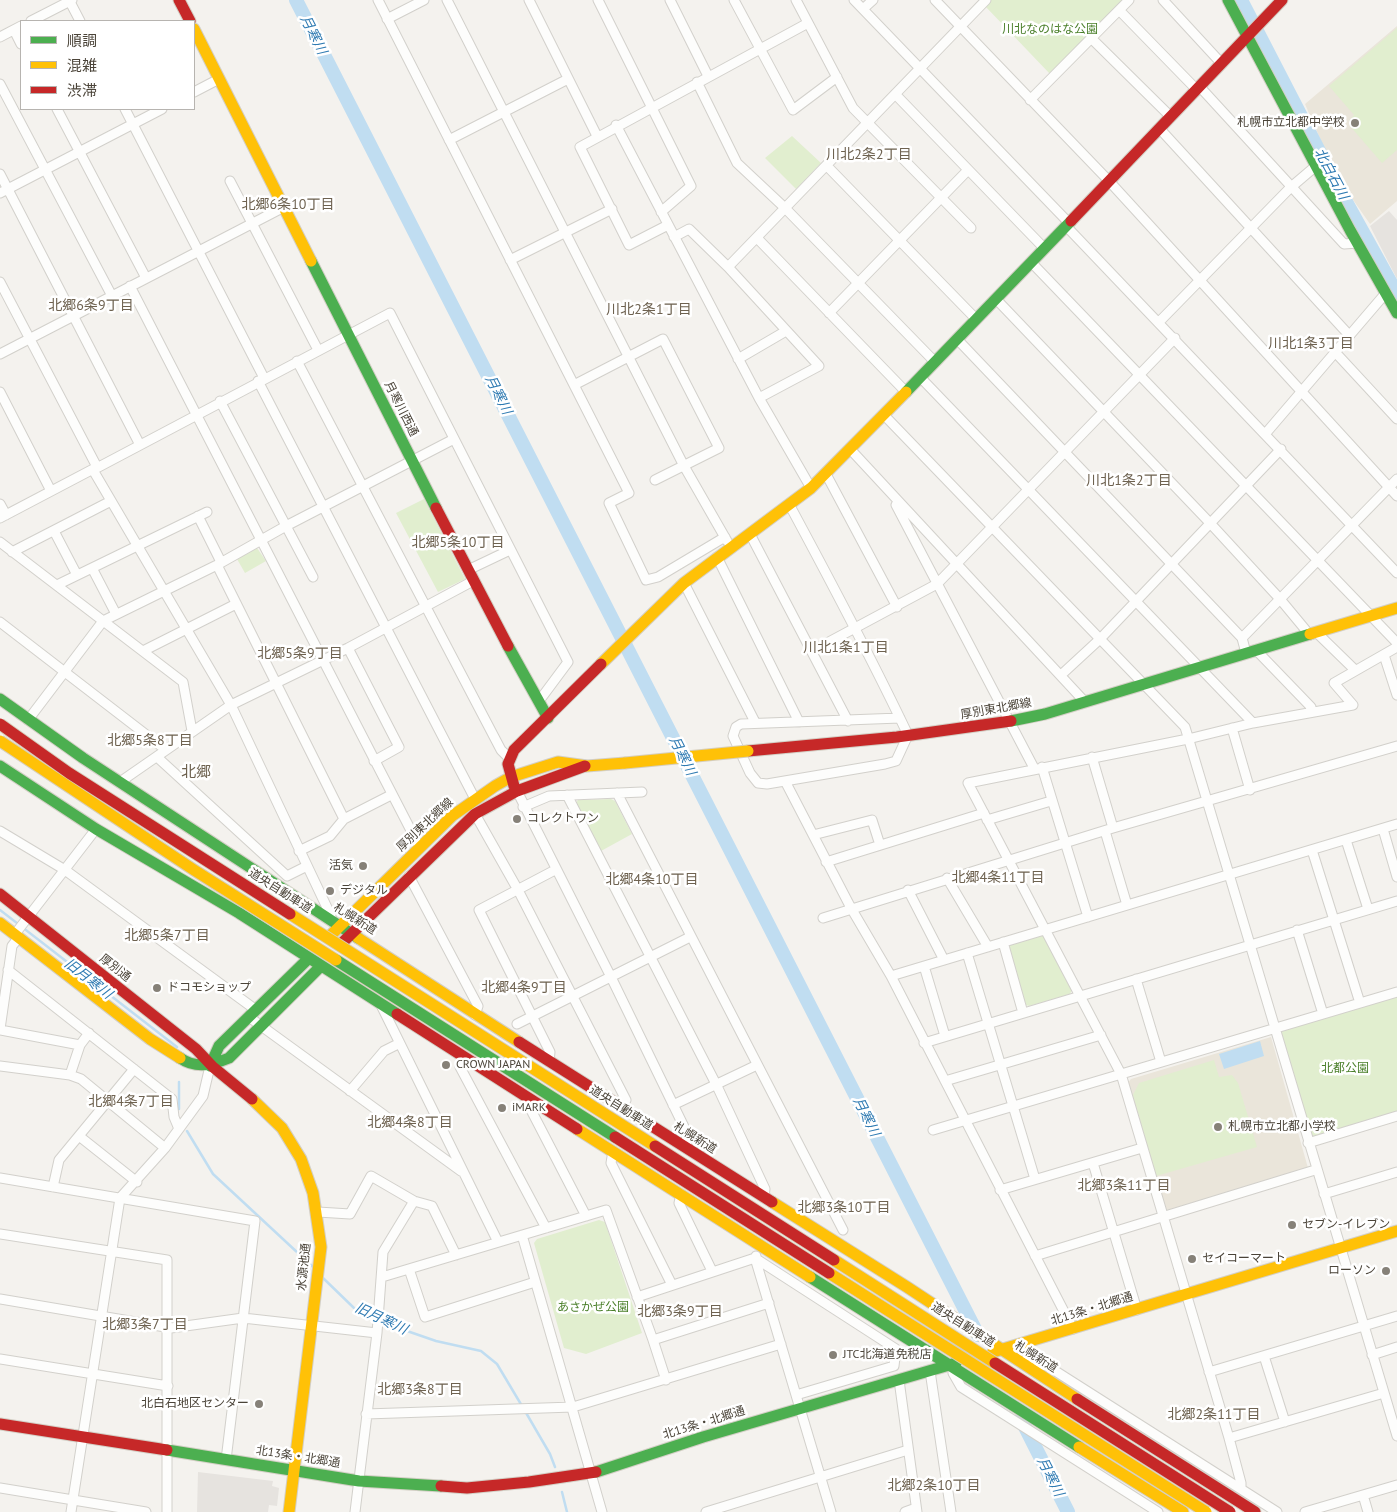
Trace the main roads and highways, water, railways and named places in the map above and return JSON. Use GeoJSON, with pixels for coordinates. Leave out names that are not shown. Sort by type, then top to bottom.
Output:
{"type":"FeatureCollection","features":[{"type":"Feature","properties":{"kind":"main road"},"geometry":{"type":"LineString","coordinates":[[179,0],[189,20]]}},
{"type":"Feature","properties":{"kind":"main road"},"geometry":{"type":"LineString","coordinates":[[1228,0],[1250,34],[1358,243],[1397,313]]}},
{"type":"Feature","properties":{"kind":"main road"},"geometry":{"type":"LineString","coordinates":[[516,791],[511,777],[508,757],[519,744],[548,718],[684,583],[717,557],[728,542],[750,534],[810,488],[851,450],[1199,89],[1282,0]]}},
{"type":"Feature","properties":{"kind":"main road","name":"月寒川西通"},"geometry":{"type":"LineString","coordinates":[[195,31],[470,575],[548,718]]}},
{"type":"Feature","properties":{"kind":"main road","name":"厚別東北郷線"},"geometry":{"type":"LineString","coordinates":[[309,958],[339,926],[452,816],[511,777],[558,762],[587,766],[625,763],[1010,722],[1085,702],[1397,608]]}},
{"type":"Feature","properties":{"kind":"main road","name":"札幌新道"},"geometry":{"type":"LineString","coordinates":[[0,699],[120,782],[475,1015],[907,1287],[1000,1350],[1255,1512]]}},
{"type":"Feature","properties":{"kind":"main road"},"geometry":{"type":"LineString","coordinates":[[0,711],[156,818],[195,854]]}},
{"type":"Feature","properties":{"kind":"main road","name":"道央自動車道"},"geometry":{"type":"LineString","coordinates":[[0,724],[69,772],[195,854],[1230,1512]]}},
{"type":"Feature","properties":{"kind":"main road"},"geometry":{"type":"LineString","coordinates":[[0,741],[194,870],[1206,1512]]}},
{"type":"Feature","properties":{"kind":"main road"},"geometry":{"type":"LineString","coordinates":[[0,755],[77,807],[149,849],[194,870]]}},
{"type":"Feature","properties":{"kind":"main road"},"geometry":{"type":"LineString","coordinates":[[0,766],[96,829],[238,913],[380,1002],[948,1366],[1183,1512]]}},
{"type":"Feature","properties":{"kind":"main road","name":"厚別東北郷線"},"geometry":{"type":"LineString","coordinates":[[321,966],[409,876],[475,814],[516,791],[587,766]]}},
{"type":"Feature","properties":{"kind":"main road","name":"厚別通"},"geometry":{"type":"LineString","coordinates":[[0,894],[26,919],[196,1049],[210,1066]]}},
{"type":"Feature","properties":{"kind":"main road"},"geometry":{"type":"LineString","coordinates":[[0,923],[17,934],[150,1039],[186,1062],[210,1066],[230,1058],[321,966]]}},
{"type":"Feature","properties":{"kind":"main road"},"geometry":{"type":"LineString","coordinates":[[210,1066],[219,1046],[309,958]]}},
{"type":"Feature","properties":{"kind":"main road","name":"水源池通"},"geometry":{"type":"LineString","coordinates":[[210,1066],[269,1114],[287,1134],[304,1163],[313,1188],[318,1212],[321,1247],[289,1512]]}},
{"type":"Feature","properties":{"kind":"main road","name":"北13条・北郷通"},"geometry":{"type":"LineString","coordinates":[[0,1424],[359,1481],[467,1488],[529,1482],[592,1473],[703,1437],[1073,1330],[1397,1231]]}},
{"type":"Feature","properties":{"kind":"water"},"geometry":{"type":"Polygon","coordinates":[[[1260,1041],[1264,1056],[1224,1069],[1219,1054],[1260,1041]]]}},
{"type":"Feature","properties":{"kind":"waterway","name":"月寒川"},"geometry":{"type":"LineString","coordinates":[[296,0],[978,1335]]}},
{"type":"Feature","properties":{"kind":"waterway","name":"北白石川"},"geometry":{"type":"LineString","coordinates":[[1241,0],[1335,182],[1397,294]]}},
{"type":"Feature","properties":{"kind":"waterway","name":"旧月寒川"},"geometry":{"type":"LineString","coordinates":[[0,910],[177,1047]]}},
{"type":"Feature","properties":{"kind":"waterway","name":"旧月寒川"},"geometry":{"type":"LineString","coordinates":[[179,1082],[179,1109]]}},
{"type":"Feature","properties":{"kind":"waterway","name":"旧月寒川"},"geometry":{"type":"LineString","coordinates":[[187,1131],[213,1174],[313,1267]]}},
{"type":"Feature","properties":{"kind":"waterway","name":"旧月寒川"},"geometry":{"type":"LineString","coordinates":[[322,1277],[354,1308],[376,1319]]}},
{"type":"Feature","properties":{"kind":"waterway","name":"旧月寒川"},"geometry":{"type":"LineString","coordinates":[[381,1322],[436,1341],[481,1351],[497,1364],[522,1406]]}},
{"type":"Feature","properties":{"kind":"waterway","name":"旧月寒川"},"geometry":{"type":"LineString","coordinates":[[525,1411],[550,1454],[555,1467]]}},
{"type":"Feature","properties":{"kind":"waterway","name":"月寒川"},"geometry":{"type":"LineString","coordinates":[[1021,1419],[1068,1512]]}},
{"type":"Feature","properties":{"kind":"waterway","name":"旧月寒川"},"geometry":{"type":"LineString","coordinates":[[562,1492],[567,1512]]}},
{"type":"Feature","properties":{"kind":"place","name":"札幌市立北都中学校"},"geometry":{"type":"Point","coordinates":[1355,123]}},
{"type":"Feature","properties":{"kind":"place","name":"コレクトワン"},"geometry":{"type":"Point","coordinates":[517,819]}},
{"type":"Feature","properties":{"kind":"place","name":"活気"},"geometry":{"type":"Point","coordinates":[363,866]}},
{"type":"Feature","properties":{"kind":"place","name":"デジタル"},"geometry":{"type":"Point","coordinates":[330,891]}},
{"type":"Feature","properties":{"kind":"place","name":"ドコモショップ"},"geometry":{"type":"Point","coordinates":[157,988]}},
{"type":"Feature","properties":{"kind":"place","name":"CROWN JAPAN"},"geometry":{"type":"Point","coordinates":[446,1065]}},
{"type":"Feature","properties":{"kind":"place","name":"iMARK"},"geometry":{"type":"Point","coordinates":[502,1108]}},
{"type":"Feature","properties":{"kind":"place","name":"札幌市立北都小学校"},"geometry":{"type":"Point","coordinates":[1218,1127]}},
{"type":"Feature","properties":{"kind":"place","name":"セブン-イレブン"},"geometry":{"type":"Point","coordinates":[1292,1225]}},
{"type":"Feature","properties":{"kind":"place","name":"セイコーマート"},"geometry":{"type":"Point","coordinates":[1192,1259]}},
{"type":"Feature","properties":{"kind":"place","name":"ローソン"},"geometry":{"type":"Point","coordinates":[1386,1271]}},
{"type":"Feature","properties":{"kind":"place","name":"JTC北海道免税店"},"geometry":{"type":"Point","coordinates":[833,1355]}},
{"type":"Feature","properties":{"kind":"place","name":"北白石地区センター"},"geometry":{"type":"Point","coordinates":[259,1404]}},
{"type":"Feature","properties":{"kind":"district","name":"川北2条2丁目"},"geometry":{"type":"Point","coordinates":[869,155]}},
{"type":"Feature","properties":{"kind":"district","name":"北郷6条10丁目"},"geometry":{"type":"Point","coordinates":[288,205]}},
{"type":"Feature","properties":{"kind":"district","name":"北郷6条9丁目"},"geometry":{"type":"Point","coordinates":[91,306]}},
{"type":"Feature","properties":{"kind":"district","name":"川北2条1丁目"},"geometry":{"type":"Point","coordinates":[649,310]}},
{"type":"Feature","properties":{"kind":"district","name":"川北1条3丁目"},"geometry":{"type":"Point","coordinates":[1311,344]}},
{"type":"Feature","properties":{"kind":"district","name":"川北1条2丁目"},"geometry":{"type":"Point","coordinates":[1129,481]}},
{"type":"Feature","properties":{"kind":"district","name":"北郷5条10丁目"},"geometry":{"type":"Point","coordinates":[458,543]}},
{"type":"Feature","properties":{"kind":"district","name":"川北1条1丁目"},"geometry":{"type":"Point","coordinates":[846,648]}},
{"type":"Feature","properties":{"kind":"district","name":"北郷5条9丁目"},"geometry":{"type":"Point","coordinates":[300,654]}},
{"type":"Feature","properties":{"kind":"district","name":"北郷5条8丁目"},"geometry":{"type":"Point","coordinates":[150,741]}},
{"type":"Feature","properties":{"kind":"district","name":"北郷"},"geometry":{"type":"Point","coordinates":[196,773]}},
{"type":"Feature","properties":{"kind":"district","name":"北郷4条11丁目"},"geometry":{"type":"Point","coordinates":[998,878]}},
{"type":"Feature","properties":{"kind":"district","name":"北郷4条10丁目"},"geometry":{"type":"Point","coordinates":[652,880]}},
{"type":"Feature","properties":{"kind":"district","name":"北郷5条7丁目"},"geometry":{"type":"Point","coordinates":[167,936]}},
{"type":"Feature","properties":{"kind":"district","name":"北郷4条9丁目"},"geometry":{"type":"Point","coordinates":[524,988]}},
{"type":"Feature","properties":{"kind":"district","name":"北郷4条7丁目"},"geometry":{"type":"Point","coordinates":[131,1102]}},
{"type":"Feature","properties":{"kind":"district","name":"北郷4条8丁目"},"geometry":{"type":"Point","coordinates":[410,1123]}},
{"type":"Feature","properties":{"kind":"district","name":"北郷3条11丁目"},"geometry":{"type":"Point","coordinates":[1124,1186]}},
{"type":"Feature","properties":{"kind":"district","name":"北郷3条10丁目"},"geometry":{"type":"Point","coordinates":[844,1208]}},
{"type":"Feature","properties":{"kind":"district","name":"北郷3条9丁目"},"geometry":{"type":"Point","coordinates":[680,1312]}},
{"type":"Feature","properties":{"kind":"district","name":"北郷3条7丁目"},"geometry":{"type":"Point","coordinates":[145,1325]}},
{"type":"Feature","properties":{"kind":"district","name":"北郷3条8丁目"},"geometry":{"type":"Point","coordinates":[420,1390]}},
{"type":"Feature","properties":{"kind":"district","name":"北郷2条11丁目"},"geometry":{"type":"Point","coordinates":[1214,1415]}},
{"type":"Feature","properties":{"kind":"district","name":"北郷2条10丁目"},"geometry":{"type":"Point","coordinates":[934,1486]}},
{"type":"Feature","properties":{"kind":"park label","name":"川北なのはな公園"},"geometry":{"type":"Point","coordinates":[1050,30]}},
{"type":"Feature","properties":{"kind":"park label","name":"北都公園"},"geometry":{"type":"Point","coordinates":[1345,1069]}},
{"type":"Feature","properties":{"kind":"park label","name":"あさかぜ公園"},"geometry":{"type":"Point","coordinates":[593,1308]}}]}
